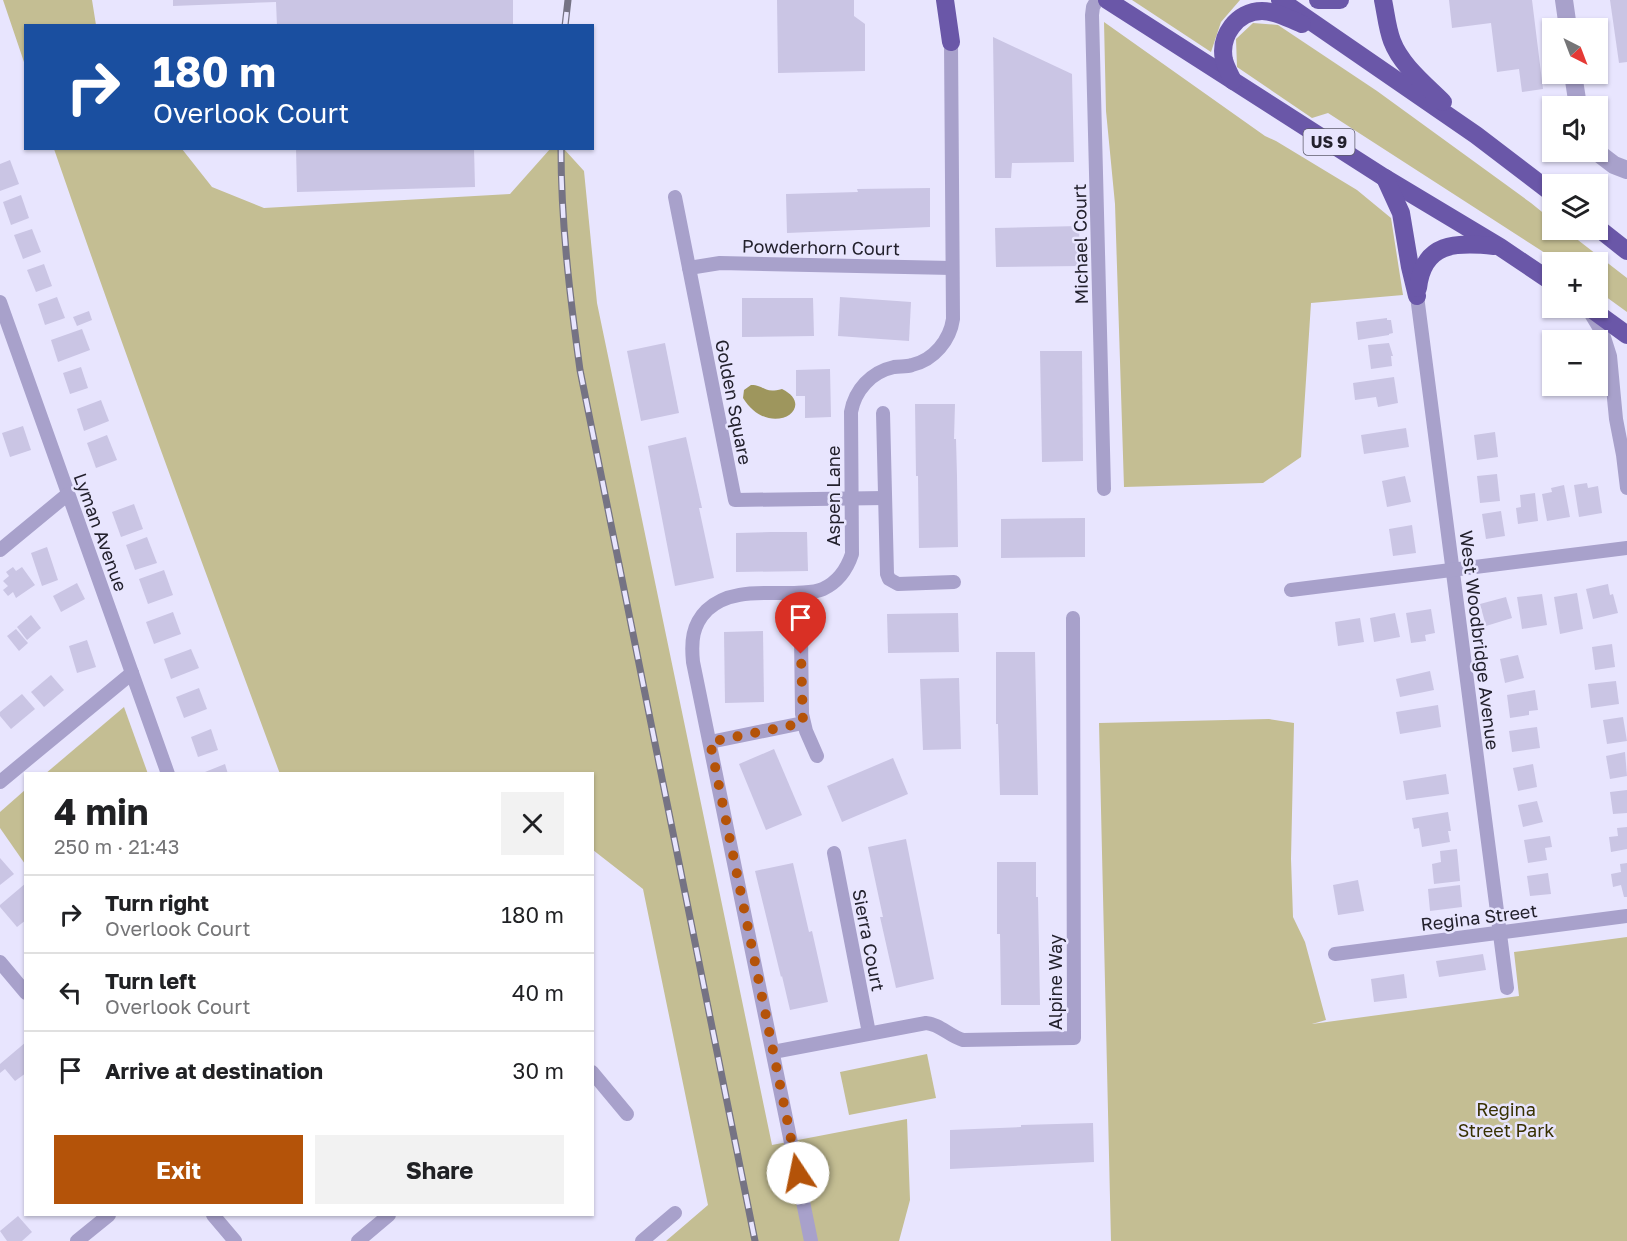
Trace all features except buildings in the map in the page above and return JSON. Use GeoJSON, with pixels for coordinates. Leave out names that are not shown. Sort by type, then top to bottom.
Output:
{"type":"FeatureCollection","features":[{"type":"Feature","properties":{"kind":"highway"},"geometry":{"type":"LineString","coordinates":[[945,0],[951,42]]}},
{"type":"Feature","properties":{"kind":"highway"},"geometry":{"type":"LineString","coordinates":[[951,42],[955,0]]}},
{"type":"Feature","properties":{"kind":"highway","name":"US 9"},"geometry":{"type":"LineString","coordinates":[[1107,0],[1542,275]]}},
{"type":"Feature","properties":{"kind":"highway"},"geometry":{"type":"LineString","coordinates":[[1280,0],[1476,135],[1542,185]]}},
{"type":"Feature","properties":{"kind":"highway"},"geometry":{"type":"LineString","coordinates":[[1318,0],[1340,0]]}},
{"type":"Feature","properties":{"kind":"highway"},"geometry":{"type":"LineString","coordinates":[[1383,0],[1389,32],[1397,52],[1476,135]]}},
{"type":"Feature","properties":{"kind":"highway"},"geometry":{"type":"LineString","coordinates":[[1233,81],[1224,59],[1224,43],[1229,29],[1245,15],[1261,11],[1277,14],[1339,40]]}},
{"type":"Feature","properties":{"kind":"highway"},"geometry":{"type":"LineString","coordinates":[[1385,178],[1401,213],[1417,296]]}},
{"type":"Feature","properties":{"kind":"highway"},"geometry":{"type":"LineString","coordinates":[[1608,236],[1627,251]]}},
{"type":"Feature","properties":{"kind":"highway"},"geometry":{"type":"LineString","coordinates":[[1417,296],[1423,267],[1427,260],[1440,250],[1462,244],[1500,247]]}},
{"type":"Feature","properties":{"kind":"highway"},"geometry":{"type":"LineString","coordinates":[[1602,318],[1627,335]]}},
{"type":"Feature","properties":{"kind":"street","name":"Michael Court"},"geometry":{"type":"LineString","coordinates":[[1097,0],[1092,15],[1104,489]]}},
{"type":"Feature","properties":{"kind":"street"},"geometry":{"type":"LineString","coordinates":[[1564,0],[1567,18]]}},
{"type":"Feature","properties":{"kind":"street","name":"Aspen Lane"},"geometry":{"type":"LineString","coordinates":[[812,1241],[710,742],[692,650],[692,639],[698,621],[711,606],[728,597],[813,592],[831,585],[844,571],[852,554],[851,412],[856,394],[877,374],[894,367],[921,362],[937,352],[944,344],[952,327],[951,42]]}},
{"type":"Feature","properties":{"kind":"street"},"geometry":{"type":"LineString","coordinates":[[1608,160],[1627,170]]}},
{"type":"Feature","properties":{"kind":"street","name":"Golden Square"},"geometry":{"type":"LineString","coordinates":[[675,197],[735,500],[852,498]]}},
{"type":"Feature","properties":{"kind":"street","name":"Powderhorn Court"},"geometry":{"type":"LineString","coordinates":[[689,267],[720,263],[952,268]]}},
{"type":"Feature","properties":{"kind":"street","name":"West Woodbridge Avenue"},"geometry":{"type":"LineString","coordinates":[[1417,296],[1507,988]]}},
{"type":"Feature","properties":{"kind":"street","name":"Lyman Avenue"},"geometry":{"type":"LineString","coordinates":[[1,307],[167,772]]}},
{"type":"Feature","properties":{"kind":"street"},"geometry":{"type":"LineString","coordinates":[[1594,318],[1603,334],[1610,356],[1616,419],[1627,488]]}},
{"type":"Feature","properties":{"kind":"street"},"geometry":{"type":"LineString","coordinates":[[883,413],[886,568],[889,579],[898,584],[954,582]]}},
{"type":"Feature","properties":{"kind":"street"},"geometry":{"type":"LineString","coordinates":[[0,550],[68,494]]}},
{"type":"Feature","properties":{"kind":"street"},"geometry":{"type":"LineString","coordinates":[[852,498],[885,498]]}},
{"type":"Feature","properties":{"kind":"street"},"geometry":{"type":"LineString","coordinates":[[1291,590],[1627,548]]}},
{"type":"Feature","properties":{"kind":"street","name":"Alpine Way"},"geometry":{"type":"LineString","coordinates":[[773,1052],[926,1023],[937,1026],[963,1040],[1074,1038],[1072,618]]}},
{"type":"Feature","properties":{"kind":"street"},"geometry":{"type":"LineString","coordinates":[[801,634],[803,723],[817,756]]}},
{"type":"Feature","properties":{"kind":"street"},"geometry":{"type":"LineString","coordinates":[[0,782],[132,673]]}},
{"type":"Feature","properties":{"kind":"street"},"geometry":{"type":"LineString","coordinates":[[710,742],[803,723]]}},
{"type":"Feature","properties":{"kind":"street","name":"Sierra Court"},"geometry":{"type":"LineString","coordinates":[[834,853],[869,1034]]}},
{"type":"Feature","properties":{"kind":"street","name":"Regina Street"},"geometry":{"type":"LineString","coordinates":[[1335,954],[1627,916]]}},
{"type":"Feature","properties":{"kind":"street"},"geometry":{"type":"LineString","coordinates":[[0,962],[24,991]]}},
{"type":"Feature","properties":{"kind":"street"},"geometry":{"type":"LineString","coordinates":[[594,1074],[627,1114]]}},
{"type":"Feature","properties":{"kind":"street"},"geometry":{"type":"LineString","coordinates":[[642,1241],[675,1213]]}},
{"type":"Feature","properties":{"kind":"street"},"geometry":{"type":"LineString","coordinates":[[78,1241],[108,1216]]}},
{"type":"Feature","properties":{"kind":"street"},"geometry":{"type":"LineString","coordinates":[[214,1216],[235,1241]]}},
{"type":"Feature","properties":{"kind":"street"},"geometry":{"type":"LineString","coordinates":[[358,1241],[388,1216]]}},
{"type":"Feature","properties":{"kind":"green space"},"geometry":{"type":"Polygon","coordinates":[[[3,0],[92,0],[96,24],[24,24],[24,62],[3,0]]]}},
{"type":"Feature","properties":{"kind":"green space"},"geometry":{"type":"Polygon","coordinates":[[[1132,0],[1240,0],[1221,22],[1211,52],[1132,0]]]}},
{"type":"Feature","properties":{"kind":"green space"},"geometry":{"type":"Polygon","coordinates":[[[1104,22],[1265,136],[1357,190],[1391,218],[1403,295],[1311,303],[1301,457],[1263,483],[1124,487],[1115,204],[1106,111],[1104,22]]]}},
{"type":"Feature","properties":{"kind":"green space"},"geometry":{"type":"Polygon","coordinates":[[[1253,23],[1278,25],[1377,91],[1542,212],[1542,240],[1578,240],[1593,252],[1543,252],[1328,113],[1312,118],[1237,67],[1236,39],[1253,23]]]}},
{"type":"Feature","properties":{"kind":"green space"},"geometry":{"type":"Polygon","coordinates":[[[54,150],[183,150],[212,187],[264,208],[510,194],[549,150],[565,150],[584,171],[597,303],[772,1145],[907,1119],[910,1200],[899,1241],[666,1241],[708,1205],[643,889],[594,851],[594,772],[279,772],[137,384],[54,150]]]}},
{"type":"Feature","properties":{"kind":"green space"},"geometry":{"type":"Polygon","coordinates":[[[1608,263],[1627,278],[1627,312],[1608,298],[1608,263]]]}},
{"type":"Feature","properties":{"kind":"green space"},"geometry":{"type":"Polygon","coordinates":[[[124,707],[147,772],[47,772],[124,707]]]}},
{"type":"Feature","properties":{"kind":"green space","name":"Regina Street Park"},"geometry":{"type":"Polygon","coordinates":[[[1269,719],[1294,723],[1291,859],[1293,917],[1305,942],[1326,1020],[1312,1024],[1519,996],[1514,952],[1627,937],[1627,1241],[1111,1241],[1099,723],[1269,719]]]}},
{"type":"Feature","properties":{"kind":"green space"},"geometry":{"type":"Polygon","coordinates":[[[24,791],[24,863],[0,828],[0,812],[24,791]]]}},
{"type":"Feature","properties":{"kind":"green space"},"geometry":{"type":"Polygon","coordinates":[[[927,1054],[936,1098],[849,1115],[840,1072],[927,1054]]]}},
{"type":"Feature","properties":{"kind":"shaded area"},"geometry":{"type":"Polygon","coordinates":[[[751,385],[768,390],[782,389],[792,396],[795,404],[793,411],[777,419],[754,411],[743,398],[744,390],[751,385]]]}},
{"type":"Feature","properties":{"kind":"railway"},"geometry":{"type":"LineString","coordinates":[[565,24],[568,0]]}},
{"type":"Feature","properties":{"kind":"railway"},"geometry":{"type":"LineString","coordinates":[[561,150],[567,260],[580,370],[755,1241]]}},
{"type":"Feature","properties":{"kind":"route"},"geometry":{"type":"LineString","coordinates":[[798,1173],[710,742],[803,723],[801,654]]}}]}
